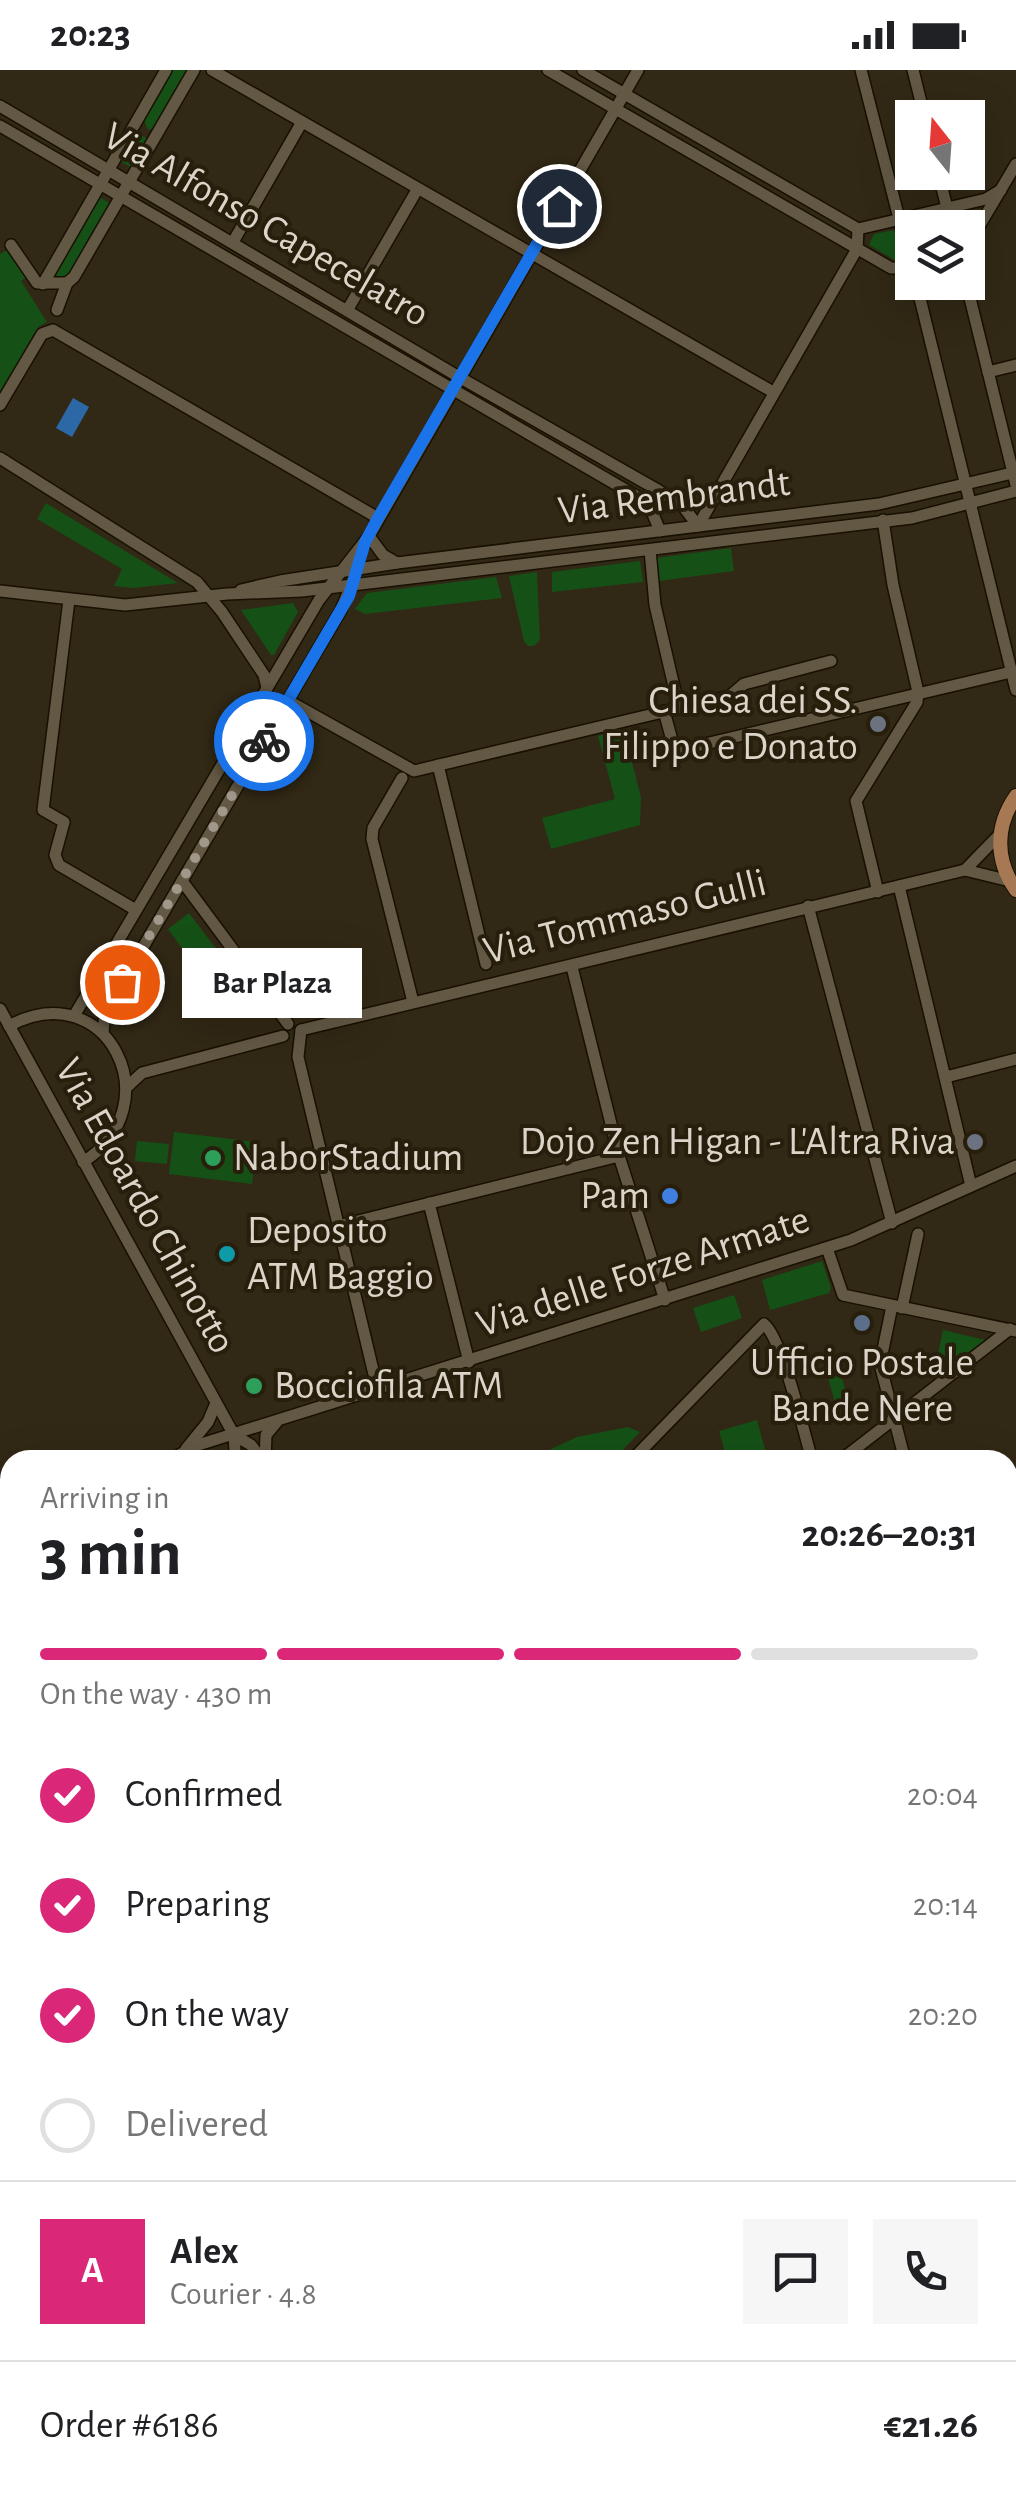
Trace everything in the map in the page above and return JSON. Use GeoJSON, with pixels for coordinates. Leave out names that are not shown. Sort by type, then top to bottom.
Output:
{"type":"FeatureCollection","features":[{"type":"Feature","properties":{"kind":"main road"},"geometry":{"type":"LineString","coordinates":[[1013,886],[1002,863],[1000,834],[1016,796]]}},
{"type":"Feature","properties":{"kind":"street"},"geometry":{"type":"LineString","coordinates":[[43,284],[166,70]]}},
{"type":"Feature","properties":{"kind":"street"},"geometry":{"type":"LineString","coordinates":[[57,310],[68,283],[194,70]]}},
{"type":"Feature","properties":{"kind":"street"},"geometry":{"type":"LineString","coordinates":[[212,70],[773,392]]}},
{"type":"Feature","properties":{"kind":"street"},"geometry":{"type":"LineString","coordinates":[[548,70],[895,270]]}},
{"type":"Feature","properties":{"kind":"street"},"geometry":{"type":"LineString","coordinates":[[583,70],[858,229],[895,221]]}},
{"type":"Feature","properties":{"kind":"street"},"geometry":{"type":"LineString","coordinates":[[103,1034],[105,1012],[341,610],[344,579],[638,70]]}},
{"type":"Feature","properties":{"kind":"street"},"geometry":{"type":"LineString","coordinates":[[861,70],[897,210]]}},
{"type":"Feature","properties":{"kind":"street"},"geometry":{"type":"LineString","coordinates":[[913,70],[920,100]]}},
{"type":"Feature","properties":{"kind":"street","name":"Via Alfonso Capecelatro"},"geometry":{"type":"LineString","coordinates":[[0,106],[656,489],[682,505],[698,526]]}},
{"type":"Feature","properties":{"kind":"street"},"geometry":{"type":"LineString","coordinates":[[233,242],[302,122]]}},
{"type":"Feature","properties":{"kind":"street","name":"Via Alfonso Capecelatro"},"geometry":{"type":"LineString","coordinates":[[0,126],[452,390],[652,518]]}},
{"type":"Feature","properties":{"kind":"street"},"geometry":{"type":"LineString","coordinates":[[985,217],[1016,164]]}},
{"type":"Feature","properties":{"kind":"street"},"geometry":{"type":"LineString","coordinates":[[348,308],[417,190]]}},
{"type":"Feature","properties":{"kind":"street"},"geometry":{"type":"LineString","coordinates":[[942,190],[947,208]]}},
{"type":"Feature","properties":{"kind":"street"},"geometry":{"type":"LineString","coordinates":[[939,210],[986,199],[1001,190]]}},
{"type":"Feature","properties":{"kind":"street"},"geometry":{"type":"LineString","coordinates":[[698,526],[857,249],[858,229]]}},
{"type":"Feature","properties":{"kind":"street"},"geometry":{"type":"LineString","coordinates":[[11,246],[33,280],[43,284],[68,283]]}},
{"type":"Feature","properties":{"kind":"street"},"geometry":{"type":"LineString","coordinates":[[920,300],[1016,690]]}},
{"type":"Feature","properties":{"kind":"street"},"geometry":{"type":"LineString","coordinates":[[970,300],[1015,480]]}},
{"type":"Feature","properties":{"kind":"street"},"geometry":{"type":"LineString","coordinates":[[0,406],[42,334],[53,330],[378,518]]}},
{"type":"Feature","properties":{"kind":"street"},"geometry":{"type":"LineString","coordinates":[[988,372],[1016,365]]}},
{"type":"Feature","properties":{"kind":"street"},"geometry":{"type":"LineString","coordinates":[[0,458],[197,582],[264,675],[267,688]]}},
{"type":"Feature","properties":{"kind":"street","name":"Via Rembrandt"},"geometry":{"type":"LineString","coordinates":[[356,570],[652,518],[698,526],[879,504],[964,485],[1015,480]]}},
{"type":"Feature","properties":{"kind":"street","name":"Via Rembrandt"},"geometry":{"type":"LineString","coordinates":[[344,579],[650,550],[912,518],[968,503],[1015,480]]}},
{"type":"Feature","properties":{"kind":"street"},"geometry":{"type":"LineString","coordinates":[[652,518],[658,498],[656,489]]}},
{"type":"Feature","properties":{"kind":"street"},"geometry":{"type":"LineString","coordinates":[[652,518],[667,504],[682,505]]}},
{"type":"Feature","properties":{"kind":"street"},"geometry":{"type":"LineString","coordinates":[[878,892],[856,800],[916,702],[918,692],[893,585],[883,520]]}},
{"type":"Feature","properties":{"kind":"street"},"geometry":{"type":"LineString","coordinates":[[367,539],[382,555],[397,563]]}},
{"type":"Feature","properties":{"kind":"street"},"geometry":{"type":"LineString","coordinates":[[2,592],[125,606],[227,594],[326,589],[356,570],[367,539]]}},
{"type":"Feature","properties":{"kind":"street"},"geometry":{"type":"LineString","coordinates":[[650,550],[654,604],[679,708]]}},
{"type":"Feature","properties":{"kind":"street"},"geometry":{"type":"LineString","coordinates":[[227,594],[280,581],[344,579]]}},
{"type":"Feature","properties":{"kind":"street"},"geometry":{"type":"LineString","coordinates":[[74,1016],[326,589]]}},
{"type":"Feature","properties":{"kind":"street"},"geometry":{"type":"LineString","coordinates":[[70,600],[44,810],[64,822],[54,855],[59,865],[136,910]]}},
{"type":"Feature","properties":{"kind":"street"},"geometry":{"type":"LineString","coordinates":[[287,700],[419,770],[734,694],[748,682],[832,661]]}},
{"type":"Feature","properties":{"kind":"street"},"geometry":{"type":"LineString","coordinates":[[664,710],[673,744],[679,750],[1011,672]]}},
{"type":"Feature","properties":{"kind":"street"},"geometry":{"type":"LineString","coordinates":[[438,765],[486,964]]}},
{"type":"Feature","properties":{"kind":"street"},"geometry":{"type":"LineString","coordinates":[[402,778],[373,828],[372,840],[412,1002]]}},
{"type":"Feature","properties":{"kind":"street"},"geometry":{"type":"LineString","coordinates":[[965,870],[1000,834]]}},
{"type":"Feature","properties":{"kind":"street","name":"Via Tommaso Gulli"},"geometry":{"type":"LineString","coordinates":[[300,1034],[412,1002],[965,870],[1013,886]]}},
{"type":"Feature","properties":{"kind":"street"},"geometry":{"type":"LineString","coordinates":[[182,881],[286,1030]]}},
{"type":"Feature","properties":{"kind":"street"},"geometry":{"type":"LineString","coordinates":[[899,886],[971,1186]]}},
{"type":"Feature","properties":{"kind":"street"},"geometry":{"type":"LineString","coordinates":[[808,906],[892,1223]]}},
{"type":"Feature","properties":{"kind":"street"},"geometry":{"type":"LineString","coordinates":[[572,966],[619,1156],[664,1300]]}},
{"type":"Feature","properties":{"kind":"street","name":"Via Edoardo Chinotto"},"geometry":{"type":"LineString","coordinates":[[0,1009],[234,1434]]}},
{"type":"Feature","properties":{"kind":"street"},"geometry":{"type":"LineString","coordinates":[[9,1026],[40,1014],[86,1020],[103,1034],[120,1058],[142,1073]]}},
{"type":"Feature","properties":{"kind":"street"},"geometry":{"type":"LineString","coordinates":[[126,1088],[142,1073],[296,1024],[300,1034],[298,1057],[378,1391]]}},
{"type":"Feature","properties":{"kind":"street"},"geometry":{"type":"LineString","coordinates":[[84,1162],[114,1134],[124,1111],[126,1088],[120,1058]]}},
{"type":"Feature","properties":{"kind":"street"},"geometry":{"type":"LineString","coordinates":[[946,1077],[1016,1059]]}},
{"type":"Feature","properties":{"kind":"street"},"geometry":{"type":"LineString","coordinates":[[338,1226],[619,1156]]}},
{"type":"Feature","properties":{"kind":"street","name":"Via delle Forze Armate"},"geometry":{"type":"LineString","coordinates":[[189,1450],[827,1248],[1016,1166]]}},
{"type":"Feature","properties":{"kind":"street"},"geometry":{"type":"LineString","coordinates":[[430,1203],[468,1362]]}},
{"type":"Feature","properties":{"kind":"street"},"geometry":{"type":"LineString","coordinates":[[902,1450],[880,1364],[918,1234]]}},
{"type":"Feature","properties":{"kind":"street"},"geometry":{"type":"LineString","coordinates":[[827,1248],[843,1295],[1013,1330]]}},
{"type":"Feature","properties":{"kind":"street"},"geometry":{"type":"LineString","coordinates":[[641,1450],[757,1328],[766,1325],[788,1375],[809,1450]]}},
{"type":"Feature","properties":{"kind":"street"},"geometry":{"type":"LineString","coordinates":[[854,1450],[1013,1330]]}},
{"type":"Feature","properties":{"kind":"street"},"geometry":{"type":"LineString","coordinates":[[186,1450],[208,1422],[216,1404]]}},
{"type":"Feature","properties":{"kind":"street"},"geometry":{"type":"LineString","coordinates":[[264,1450],[266,1436],[276,1423]]}},
{"type":"Feature","properties":{"kind":"street"},"geometry":{"type":"LineString","coordinates":[[234,1434],[235,1450]]}},
{"type":"Feature","properties":{"kind":"street"},"geometry":{"type":"LineString","coordinates":[[234,1434],[255,1450]]}},
{"type":"Feature","properties":{"kind":"green space"},"geometry":{"type":"Polygon","coordinates":[[[173,70],[189,70],[155,127],[148,130],[144,120],[173,70]]]}},
{"type":"Feature","properties":{"kind":"green space"},"geometry":{"type":"Polygon","coordinates":[[[137,133],[148,139],[132,168],[120,161],[137,133]]]}},
{"type":"Feature","properties":{"kind":"green space"},"geometry":{"type":"Polygon","coordinates":[[[99,197],[111,204],[69,278],[56,279],[54,275],[99,197]]]}},
{"type":"Feature","properties":{"kind":"green space"},"geometry":{"type":"Polygon","coordinates":[[[894,230],[895,260],[869,245],[874,234],[894,230]]]}},
{"type":"Feature","properties":{"kind":"green space"},"geometry":{"type":"Polygon","coordinates":[[[9,249],[27,277],[21,281],[47,322],[38,327],[0,395],[0,254],[9,249]]]}},
{"type":"Feature","properties":{"kind":"green space"},"geometry":{"type":"Polygon","coordinates":[[[46,503],[178,583],[114,586],[122,569],[37,519],[46,503]]]}},
{"type":"Feature","properties":{"kind":"green space"},"geometry":{"type":"Polygon","coordinates":[[[731,548],[734,571],[659,581],[656,558],[731,548]]]}},
{"type":"Feature","properties":{"kind":"green space"},"geometry":{"type":"Polygon","coordinates":[[[640,561],[643,582],[552,592],[552,572],[640,561]]]}},
{"type":"Feature","properties":{"kind":"green space"},"geometry":{"type":"Polygon","coordinates":[[[537,572],[540,640],[528,646],[509,576],[537,572]]]}},
{"type":"Feature","properties":{"kind":"green space"},"geometry":{"type":"Polygon","coordinates":[[[496,577],[502,598],[365,614],[355,609],[367,593],[496,577]]]}},
{"type":"Feature","properties":{"kind":"green space"},"geometry":{"type":"Polygon","coordinates":[[[293,603],[298,612],[271,655],[241,610],[293,603]]]}},
{"type":"Feature","properties":{"kind":"green space"},"geometry":{"type":"Polygon","coordinates":[[[623,728],[641,797],[640,825],[551,849],[542,818],[615,799],[598,736],[623,728]]]}},
{"type":"Feature","properties":{"kind":"green space"},"geometry":{"type":"Polygon","coordinates":[[[189,913],[217,950],[195,966],[168,929],[189,913]]]}},
{"type":"Feature","properties":{"kind":"green space"},"geometry":{"type":"Polygon","coordinates":[[[220,949],[242,977],[226,990],[204,962],[220,949]]]}},
{"type":"Feature","properties":{"kind":"green space","name":"NaborStadium"},"geometry":{"type":"Polygon","coordinates":[[[174,1132],[257,1142],[252,1184],[169,1174],[174,1132]]]}},
{"type":"Feature","properties":{"kind":"green space"},"geometry":{"type":"Polygon","coordinates":[[[137,1141],[169,1144],[167,1164],[135,1161],[137,1141]]]}},
{"type":"Feature","properties":{"kind":"green space"},"geometry":{"type":"Polygon","coordinates":[[[822,1261],[831,1288],[829,1293],[770,1310],[762,1280],[822,1261]]]}},
{"type":"Feature","properties":{"kind":"green space"},"geometry":{"type":"Polygon","coordinates":[[[734,1295],[742,1318],[701,1332],[693,1308],[734,1295]]]}},
{"type":"Feature","properties":{"kind":"green space"},"geometry":{"type":"Polygon","coordinates":[[[943,1330],[985,1340],[933,1379],[943,1330]]]}},
{"type":"Feature","properties":{"kind":"green space"},"geometry":{"type":"Polygon","coordinates":[[[837,1359],[848,1400],[835,1403],[824,1363],[837,1359]]]}},
{"type":"Feature","properties":{"kind":"green space"},"geometry":{"type":"Polygon","coordinates":[[[757,1420],[765,1450],[724,1450],[719,1431],[757,1420]]]}},
{"type":"Feature","properties":{"kind":"green space"},"geometry":{"type":"Polygon","coordinates":[[[628,1427],[640,1432],[623,1450],[549,1450],[577,1437],[628,1427]]]}},
{"type":"Feature","properties":{"kind":"water"},"geometry":{"type":"Polygon","coordinates":[[[73,398],[89,407],[72,437],[56,428],[73,398]]]}},
{"type":"Feature","properties":{"kind":"way so far"},"geometry":{"type":"LineString","coordinates":[[122,982],[264,741]]}},
{"type":"Feature","properties":{"kind":"place","name":"Chiesa dei SS. Filippo e Donato"},"geometry":{"type":"Point","coordinates":[878,724]}},
{"type":"Feature","properties":{"kind":"place","name":"Bar Plaza"},"geometry":{"type":"Point","coordinates":[122,982]}},
{"type":"Feature","properties":{"kind":"place","name":"Dojo Zen Higan - L'Altra Riva"},"geometry":{"type":"Point","coordinates":[975,1142]}},
{"type":"Feature","properties":{"kind":"place","name":"NaborStadium"},"geometry":{"type":"Point","coordinates":[213,1158]}},
{"type":"Feature","properties":{"kind":"place","name":"Pam"},"geometry":{"type":"Point","coordinates":[670,1196]}},
{"type":"Feature","properties":{"kind":"place","name":"Deposito ATM Baggio"},"geometry":{"type":"Point","coordinates":[227,1254]}},
{"type":"Feature","properties":{"kind":"place","name":"Ufficio Postale Bande Nere"},"geometry":{"type":"Point","coordinates":[862,1323]}},
{"type":"Feature","properties":{"kind":"place","name":"Bocciofila ATM"},"geometry":{"type":"Point","coordinates":[254,1386]}},
{"type":"Feature","properties":{"kind":"route"},"geometry":{"type":"LineString","coordinates":[[264,741],[349,596],[365,542],[378,518],[559,206]]}}]}
